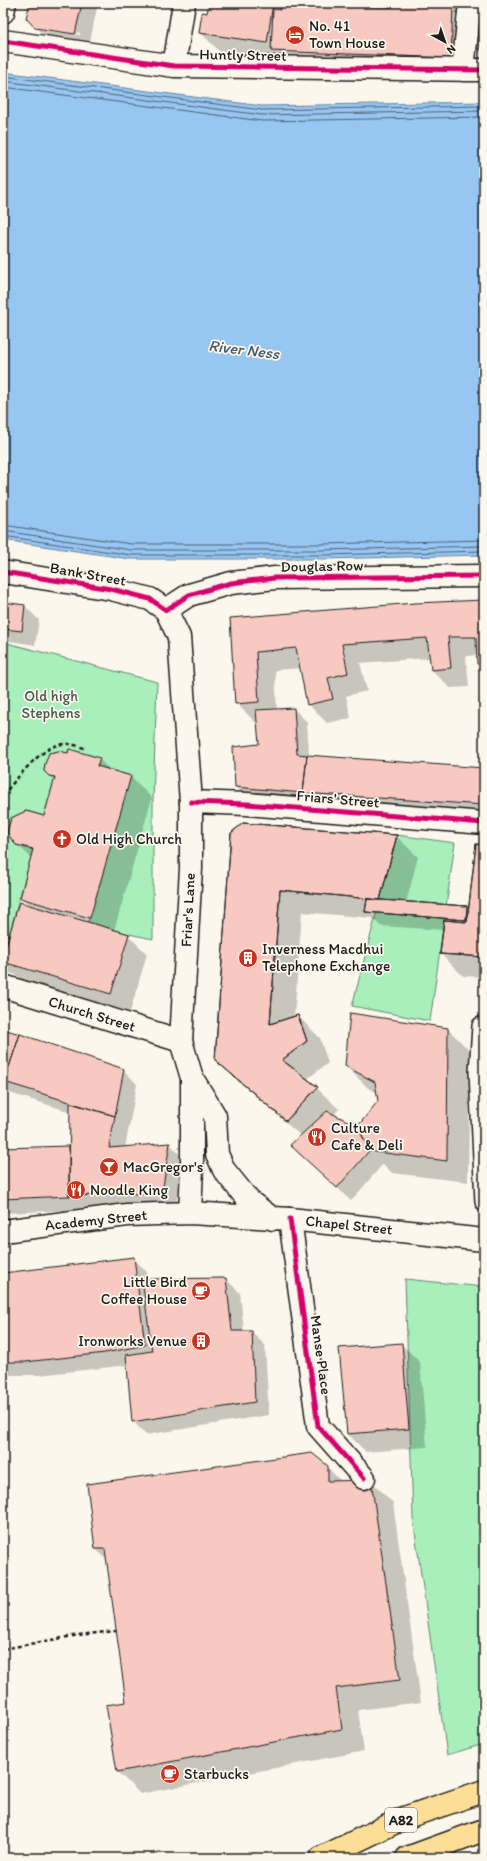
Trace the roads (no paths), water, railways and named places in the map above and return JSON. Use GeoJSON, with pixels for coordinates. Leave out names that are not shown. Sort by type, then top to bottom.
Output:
{"type":"FeatureCollection","features":[{"type":"Feature","properties":{"kind":"highway","name":"A82"},"geometry":{"type":"LineString","coordinates":[[321,1858],[404,1818],[484,1791]]}},
{"type":"Feature","properties":{"kind":"highway","name":"A82"},"geometry":{"type":"LineString","coordinates":[[407,1858],[484,1830]]}},
{"type":"Feature","properties":{"kind":"street"},"geometry":{"type":"LineString","coordinates":[[3,12],[5,3]]}},
{"type":"Feature","properties":{"kind":"street"},"geometry":{"type":"LineString","coordinates":[[174,66],[184,3]]}},
{"type":"Feature","properties":{"kind":"street"},"geometry":{"type":"LineString","coordinates":[[470,3],[473,70]]}},
{"type":"Feature","properties":{"kind":"street","name":"Huntly Street"},"geometry":{"type":"LineString","coordinates":[[3,41],[174,66],[473,70]]}},
{"type":"Feature","properties":{"kind":"street","name":"Bank Street"},"geometry":{"type":"LineString","coordinates":[[3,572],[111,589],[150,599],[166,610]]}},
{"type":"Feature","properties":{"kind":"street","name":"Douglas Row"},"geometry":{"type":"LineString","coordinates":[[166,610],[189,595],[231,583],[275,578],[484,576]]}},
{"type":"Feature","properties":{"kind":"street","name":"Friar's Lane"},"geometry":{"type":"LineString","coordinates":[[166,610],[179,638],[191,802],[191,868],[181,1041],[192,1078],[192,1168],[190,1213]]}},
{"type":"Feature","properties":{"kind":"street","name":"Friars' Street"},"geometry":{"type":"LineString","coordinates":[[191,802],[247,804],[484,823]]}},
{"type":"Feature","properties":{"kind":"street","name":"Church Street"},"geometry":{"type":"LineString","coordinates":[[3,986],[181,1041]]}},
{"type":"Feature","properties":{"kind":"street"},"geometry":{"type":"LineString","coordinates":[[192,1078],[215,1116],[217,1154],[224,1170],[249,1201],[282,1219]]}},
{"type":"Feature","properties":{"kind":"street","name":"Chapel Street"},"geometry":{"type":"LineString","coordinates":[[190,1213],[282,1219],[484,1240]]}},
{"type":"Feature","properties":{"kind":"street","name":"Academy Street"},"geometry":{"type":"LineString","coordinates":[[3,1231],[127,1215],[190,1213]]}},
{"type":"Feature","properties":{"kind":"street","name":"Manse Place"},"geometry":{"type":"LineString","coordinates":[[282,1219],[318,1426],[364,1478]]}},
{"type":"Feature","properties":{"kind":"lane"},"geometry":{"type":"LineString","coordinates":[[484,1025],[481,1026],[478,1072],[484,1202]]}},
{"type":"Feature","properties":{"kind":"water","name":"River Ness"},"geometry":{"type":"Polygon","coordinates":[[[3,72],[262,106],[484,102],[484,555],[323,559],[130,559],[3,540],[3,72]]]}},
{"type":"Feature","properties":{"kind":"place","name":"No. 41 Town House"},"geometry":{"type":"Point","coordinates":[295,35]}},
{"type":"Feature","properties":{"kind":"place","name":"Old High Church"},"geometry":{"type":"Point","coordinates":[62,839]}},
{"type":"Feature","properties":{"kind":"place","name":"Inverness Macdhui Telephone Exchange"},"geometry":{"type":"Point","coordinates":[248,958]}},
{"type":"Feature","properties":{"kind":"place","name":"Culture Cafe & Deli"},"geometry":{"type":"Point","coordinates":[317,1137]}},
{"type":"Feature","properties":{"kind":"place","name":"MacGregor's"},"geometry":{"type":"Point","coordinates":[109,1167]}},
{"type":"Feature","properties":{"kind":"place","name":"Noodle King"},"geometry":{"type":"Point","coordinates":[76,1190]}},
{"type":"Feature","properties":{"kind":"place","name":"Little Bird Coffee House"},"geometry":{"type":"Point","coordinates":[201,1291]}},
{"type":"Feature","properties":{"kind":"place","name":"Ironworks Venue"},"geometry":{"type":"Point","coordinates":[201,1341]}},
{"type":"Feature","properties":{"kind":"place","name":"Starbucks"},"geometry":{"type":"Point","coordinates":[170,1774]}},
{"type":"Feature","properties":{"kind":"park label","name":"Old high Stephens"},"geometry":{"type":"Point","coordinates":[51,704]}}]}
